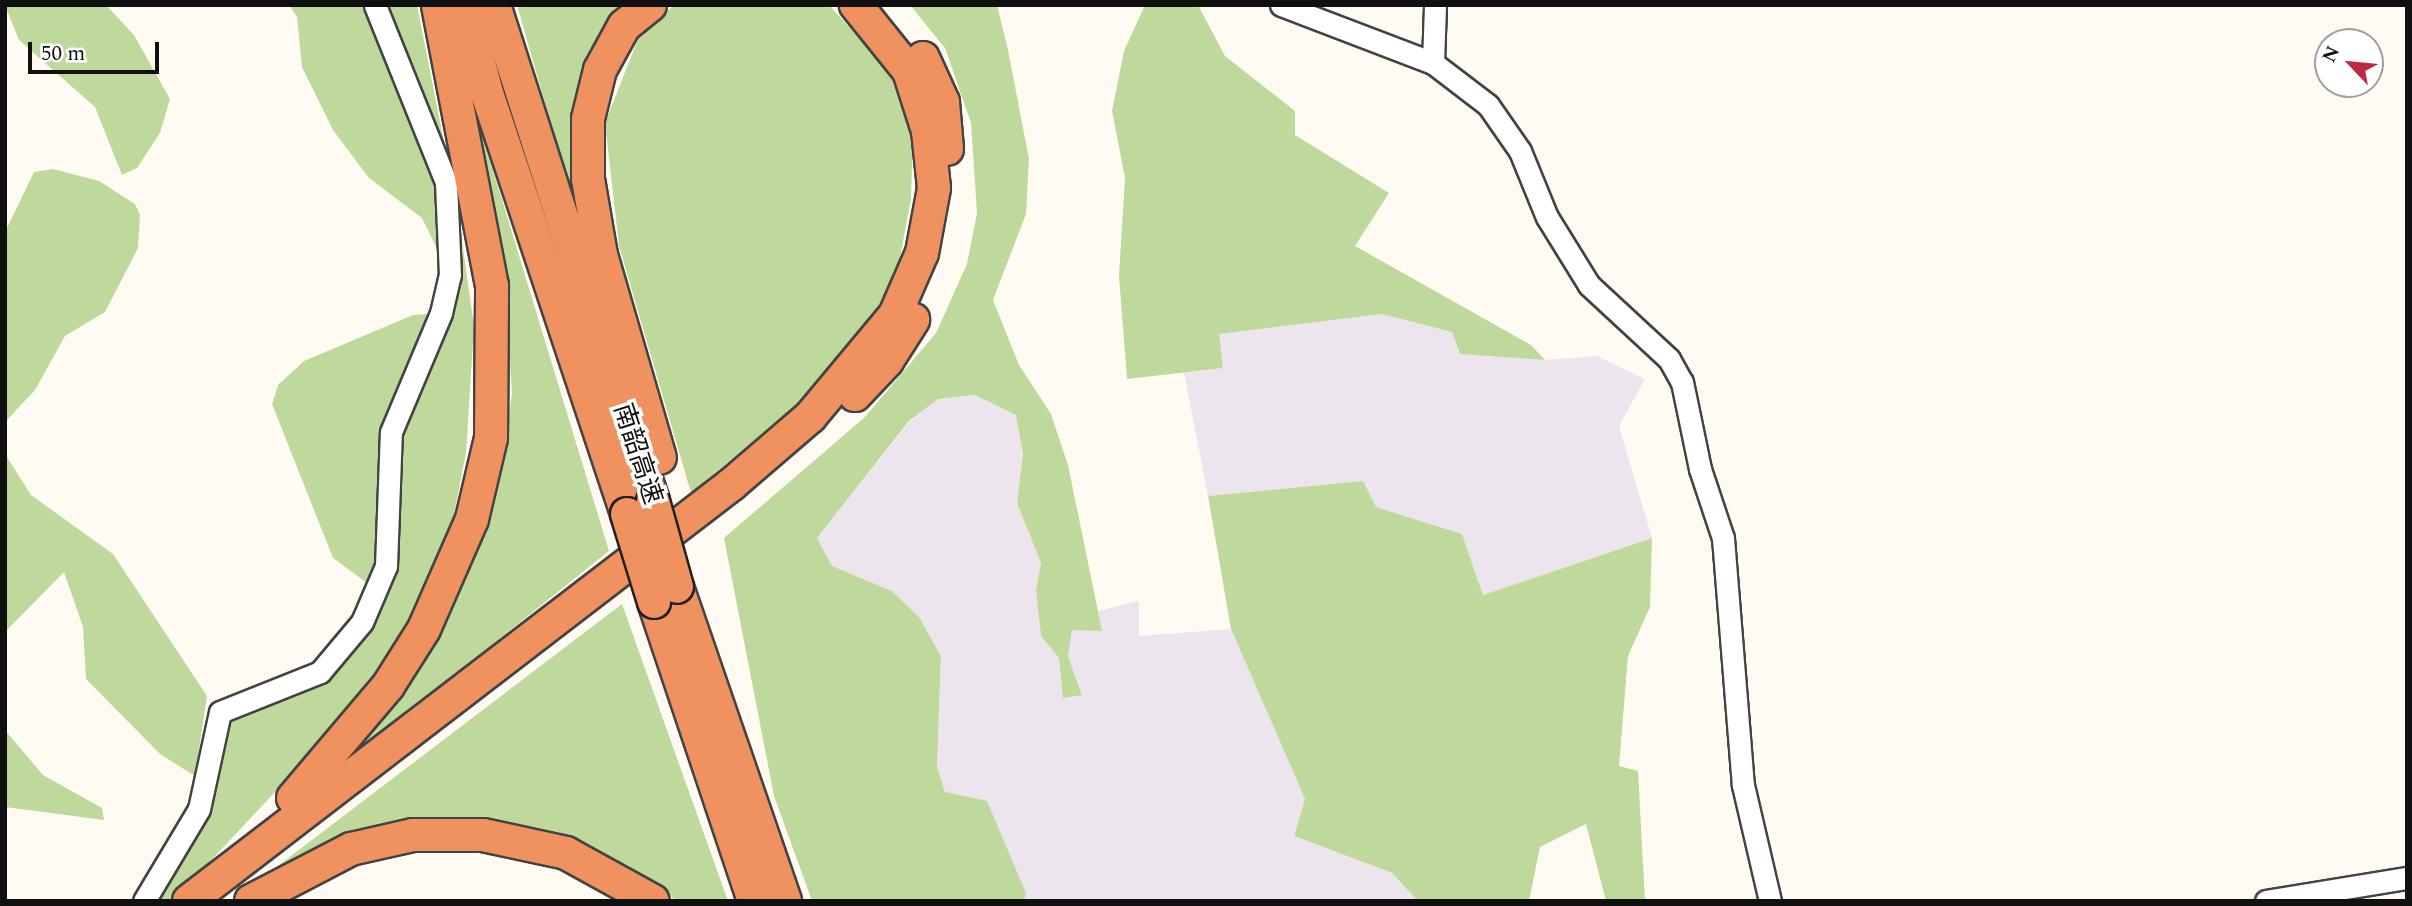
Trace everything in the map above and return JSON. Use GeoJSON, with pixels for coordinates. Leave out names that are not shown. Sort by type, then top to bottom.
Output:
{"type":"FeatureCollection","features":[{"type":"Feature","properties":{"kind":"highway"},"geometry":{"type":"LineString","coordinates":[[223,888],[388,686],[424,629],[472,519],[491,438],[492,286],[438,5]]}},
{"type":"Feature","properties":{"kind":"highway","name":"南韶高速"},"geometry":{"type":"LineString","coordinates":[[464,5],[487,93],[650,502]]}},
{"type":"Feature","properties":{"kind":"highway","name":"南韶高速"},"geometry":{"type":"LineString","coordinates":[[495,5],[516,87],[676,589],[785,901]]}},
{"type":"Feature","properties":{"kind":"highway"},"geometry":{"type":"LineString","coordinates":[[650,5],[624,26],[600,70],[588,119],[588,179],[650,502],[676,589]]}},
{"type":"Feature","properties":{"kind":"highway"},"geometry":{"type":"LineString","coordinates":[[223,888],[325,791],[732,484],[810,416],[895,315],[922,253],[934,188],[928,131],[909,71],[856,5]]}},
{"type":"Feature","properties":{"kind":"highway"},"geometry":{"type":"LineString","coordinates":[[189,901],[223,888],[787,459],[887,361],[920,308],[943,241],[949,168],[943,102],[916,44],[884,5]]}},
{"type":"Feature","properties":{"kind":"highway","name":"南韶高速"},"geometry":{"type":"LineString","coordinates":[[676,589],[754,901]]}},
{"type":"Feature","properties":{"kind":"highway"},"geometry":{"type":"LineString","coordinates":[[251,901],[351,849],[413,835],[469,835],[566,853],[653,901]]}},
{"type":"Feature","properties":{"kind":"street"},"geometry":{"type":"LineString","coordinates":[[144,901],[200,809],[219,712],[320,672],[362,622],[386,566],[391,432],[441,313],[450,275],[446,182],[375,5]]}},
{"type":"Feature","properties":{"kind":"street"},"geometry":{"type":"LineString","coordinates":[[1281,5],[1433,63],[1488,105],[1520,151],[1547,217],[1589,285],[1670,359],[1682,382],[1700,469],[1725,549],[1743,785],[1770,901]]}},
{"type":"Feature","properties":{"kind":"street"},"geometry":{"type":"LineString","coordinates":[[1433,63],[1435,5]]}},
{"type":"Feature","properties":{"kind":"street"},"geometry":{"type":"LineString","coordinates":[[2266,901],[2407,878]]}},
{"type":"Feature","properties":{"kind":"shaded area"},"geometry":{"type":"Polygon","coordinates":[[[1382,314],[1452,332],[1460,354],[1545,360],[1597,356],[1645,379],[1619,426],[1652,538],[1483,595],[1462,534],[1376,507],[1363,481],[1208,496],[1184,373],[1223,368],[1218,334],[1382,314]]]}},
{"type":"Feature","properties":{"kind":"shaded area"},"geometry":{"type":"Polygon","coordinates":[[[975,395],[1017,415],[1023,454],[1017,503],[1041,563],[1036,591],[1041,636],[1059,658],[1063,698],[1082,694],[1068,656],[1072,629],[1102,631],[1098,611],[1139,601],[1139,636],[1231,629],[1305,799],[1294,836],[1392,873],[1418,901],[1024,901],[1026,893],[945,792],[937,767],[941,656],[919,617],[892,591],[832,566],[817,538],[910,421],[938,399],[975,395]]]}},
{"type":"Feature","properties":{"kind":"green space"},"geometry":{"type":"Polygon","coordinates":[[[5,5],[106,5],[134,35],[170,99],[160,133],[137,168],[122,175],[95,107],[19,40],[5,5]]]}},
{"type":"Feature","properties":{"kind":"green space"},"geometry":{"type":"Polygon","coordinates":[[[289,5],[417,5],[458,213],[474,326],[466,453],[449,540],[408,638],[363,698],[173,901],[144,901],[177,841],[220,712],[320,672],[378,591],[333,558],[272,404],[278,385],[304,361],[413,315],[441,313],[450,275],[422,218],[369,178],[333,130],[302,67],[297,17],[289,5]]]}},
{"type":"Feature","properties":{"kind":"green space"},"geometry":{"type":"Polygon","coordinates":[[[517,5],[624,5],[581,74],[573,110],[588,255],[517,5]]]}},
{"type":"Feature","properties":{"kind":"green space"},"geometry":{"type":"Polygon","coordinates":[[[675,5],[829,5],[893,75],[913,127],[911,199],[897,273],[856,345],[804,398],[691,493],[619,246],[605,123],[642,29],[675,5]]]}},
{"type":"Feature","properties":{"kind":"green space"},"geometry":{"type":"Polygon","coordinates":[[[910,5],[997,5],[1029,159],[1026,214],[993,300],[1019,365],[1051,414],[1068,465],[1102,631],[1072,630],[1068,656],[1082,695],[1063,698],[1059,658],[1041,636],[1036,591],[1041,563],[1017,503],[1023,454],[1016,415],[975,395],[938,399],[909,421],[817,538],[832,566],[892,591],[919,617],[941,656],[937,767],[945,792],[987,801],[1026,893],[1024,901],[812,901],[774,796],[724,538],[865,417],[936,333],[967,264],[977,213],[971,123],[945,48],[910,5]]]}},
{"type":"Feature","properties":{"kind":"green space"},"geometry":{"type":"Polygon","coordinates":[[[1145,5],[1198,5],[1225,56],[1295,111],[1295,135],[1389,193],[1355,246],[1531,345],[1545,360],[1460,354],[1452,332],[1382,314],[1219,334],[1223,368],[1127,379],[1119,276],[1125,178],[1112,111],[1124,51],[1145,5]]]}},
{"type":"Feature","properties":{"kind":"green space"},"geometry":{"type":"Polygon","coordinates":[[[471,98],[609,551],[333,772],[411,683],[478,545],[502,466],[512,393],[505,285],[471,98]]]}},
{"type":"Feature","properties":{"kind":"green space"},"geometry":{"type":"Polygon","coordinates":[[[53,169],[99,181],[135,204],[140,215],[138,248],[105,312],[65,336],[35,390],[5,422],[5,232],[34,172],[53,169]]]}},
{"type":"Feature","properties":{"kind":"green space"},"geometry":{"type":"Polygon","coordinates":[[[5,454],[31,495],[113,554],[207,696],[195,776],[160,754],[86,679],[83,627],[64,572],[5,632],[5,454]]]}},
{"type":"Feature","properties":{"kind":"green space"},"geometry":{"type":"Polygon","coordinates":[[[1363,481],[1376,507],[1462,534],[1483,595],[1652,538],[1650,607],[1628,656],[1619,766],[1638,771],[1645,901],[1606,901],[1586,824],[1540,847],[1529,901],[1418,901],[1392,873],[1294,836],[1305,799],[1231,629],[1208,496],[1363,481]]]}},
{"type":"Feature","properties":{"kind":"green space"},"geometry":{"type":"Polygon","coordinates":[[[622,604],[728,901],[677,901],[635,871],[558,835],[472,820],[258,881],[622,604]]]}},
{"type":"Feature","properties":{"kind":"green space"},"geometry":{"type":"Polygon","coordinates":[[[5,730],[43,775],[102,808],[104,820],[5,807],[5,730]]]}}]}
